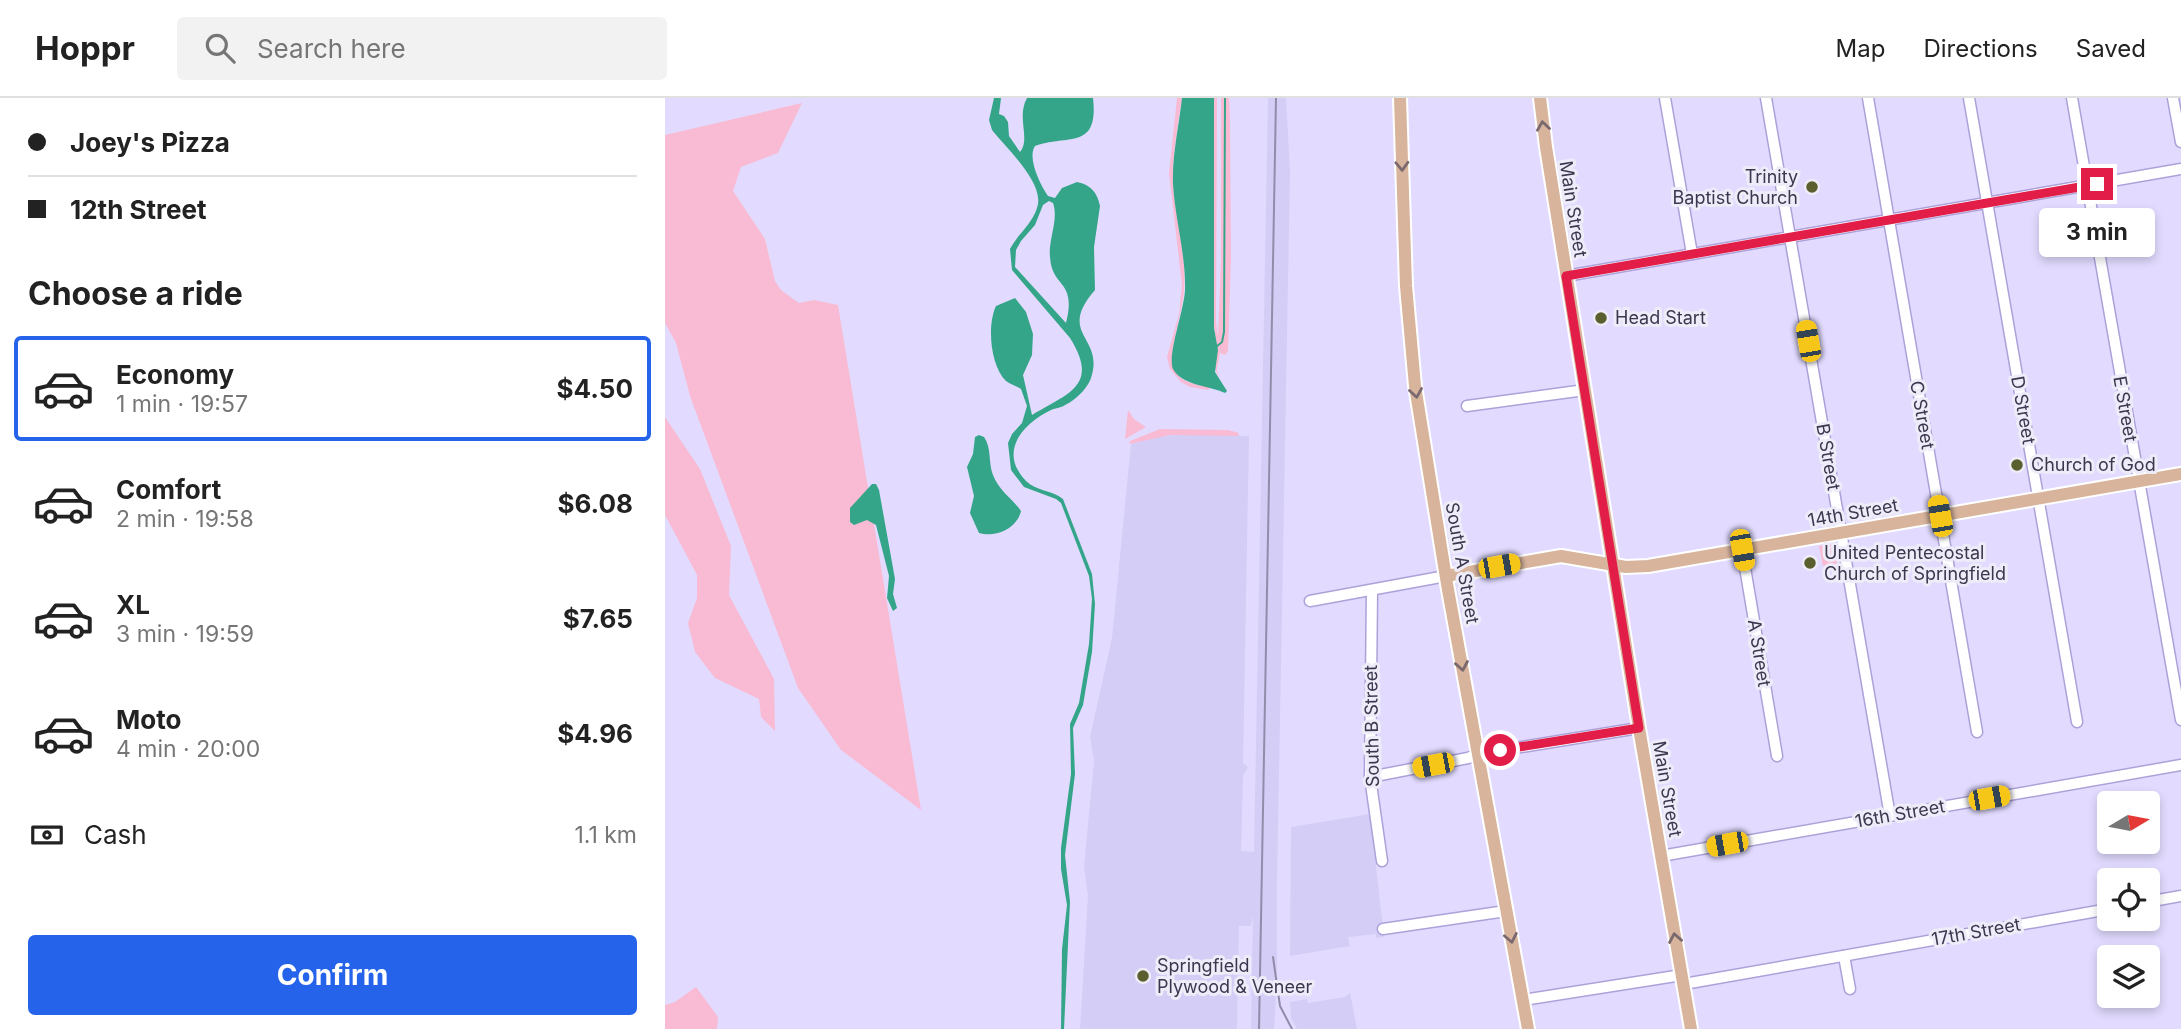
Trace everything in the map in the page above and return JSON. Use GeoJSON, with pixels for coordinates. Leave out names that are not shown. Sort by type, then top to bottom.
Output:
{"type":"FeatureCollection","features":[{"type":"Feature","properties":{"kind":"main road","name":"South A Street"},"geometry":{"type":"LineString","coordinates":[[1400,98],[1410,344],[1415,386],[1446,576],[1528,1029]]}},
{"type":"Feature","properties":{"kind":"main road","name":"Main Street"},"geometry":{"type":"LineString","coordinates":[[1540,98],[1639,728],[1691,1029]]}},
{"type":"Feature","properties":{"kind":"main road","name":"14th Street"},"geometry":{"type":"LineString","coordinates":[[1446,576],[1561,556],[1613,565],[1648,566],[2181,474]]}},
{"type":"Feature","properties":{"kind":"street"},"geometry":{"type":"LineString","coordinates":[[1665,98],[1692,254]]}},
{"type":"Feature","properties":{"kind":"street","name":"B Street"},"geometry":{"type":"LineString","coordinates":[[1766,98],[1890,816]]}},
{"type":"Feature","properties":{"kind":"street","name":"C Street"},"geometry":{"type":"LineString","coordinates":[[1868,98],[1977,732]]}},
{"type":"Feature","properties":{"kind":"street","name":"D Street"},"geometry":{"type":"LineString","coordinates":[[1969,98],[2077,722]]}},
{"type":"Feature","properties":{"kind":"street","name":"E Street"},"geometry":{"type":"LineString","coordinates":[[2072,98],[2181,720]]}},
{"type":"Feature","properties":{"kind":"street"},"geometry":{"type":"LineString","coordinates":[[2173,98],[2181,142]]}},
{"type":"Feature","properties":{"kind":"street"},"geometry":{"type":"LineString","coordinates":[[1566,276],[2181,169]]}},
{"type":"Feature","properties":{"kind":"street"},"geometry":{"type":"LineString","coordinates":[[1467,406],[1585,390]]}},
{"type":"Feature","properties":{"kind":"street","name":"A Street"},"geometry":{"type":"LineString","coordinates":[[1742,550],[1777,756]]}},
{"type":"Feature","properties":{"kind":"street"},"geometry":{"type":"LineString","coordinates":[[1310,601],[1446,576]]}},
{"type":"Feature","properties":{"kind":"street","name":"South B Street"},"geometry":{"type":"LineString","coordinates":[[1372,591],[1370,777],[1382,861]]}},
{"type":"Feature","properties":{"kind":"street"},"geometry":{"type":"LineString","coordinates":[[1370,777],[1478,754],[1639,728]]}},
{"type":"Feature","properties":{"kind":"street","name":"16th Street"},"geometry":{"type":"LineString","coordinates":[[1661,856],[2181,765]]}},
{"type":"Feature","properties":{"kind":"street"},"geometry":{"type":"LineString","coordinates":[[2160,900],[2181,896]]}},
{"type":"Feature","properties":{"kind":"street"},"geometry":{"type":"LineString","coordinates":[[1383,929],[1506,911]]}},
{"type":"Feature","properties":{"kind":"street","name":"17th Street"},"geometry":{"type":"LineString","coordinates":[[1523,1000],[1844,956],[2097,911]]}},
{"type":"Feature","properties":{"kind":"street"},"geometry":{"type":"LineString","coordinates":[[1844,956],[1850,989]]}},
{"type":"Feature","properties":{"kind":"shaded area"},"geometry":{"type":"Polygon","coordinates":[[[994,98],[1001,98],[999,114],[1008,122],[1009,136],[1020,152],[1024,141],[1023,113],[1027,98],[1093,98],[1094,115],[1086,133],[1069,140],[1035,146],[1033,151],[1033,164],[1048,196],[1055,198],[1062,188],[1077,182],[1090,187],[1099,201],[1094,247],[1095,290],[1084,305],[1080,317],[1080,327],[1094,364],[1091,378],[1074,399],[1031,423],[1017,440],[1014,449],[1014,460],[1026,481],[1063,499],[1092,574],[1095,604],[1092,652],[1083,705],[1073,728],[1075,774],[1065,855],[1070,902],[1064,1029],[1061,1029],[1062,949],[1067,905],[1061,869],[1061,848],[1071,774],[1070,724],[1079,703],[1089,644],[1092,599],[1089,576],[1061,503],[1024,487],[1011,470],[1008,443],[1022,423],[1027,406],[1021,389],[1006,381],[996,365],[991,334],[996,306],[1015,298],[1026,312],[1033,334],[1032,355],[1023,375],[1032,415],[1068,394],[1081,378],[1082,367],[1070,338],[1012,270],[1010,249],[1035,214],[1038,198],[1030,178],[992,130],[989,120],[994,98]],[[1049,201],[1043,205],[1035,225],[1021,241],[1016,250],[1015,267],[1066,323],[1068,299],[1055,275],[1050,257],[1055,216],[1053,203],[1049,201]]]}},
{"type":"Feature","properties":{"kind":"shaded area"},"geometry":{"type":"Polygon","coordinates":[[[1177,98],[1182,98],[1174,151],[1173,184],[1184,277],[1183,299],[1172,363],[1180,377],[1211,387],[1208,390],[1190,387],[1181,382],[1170,369],[1167,357],[1179,314],[1182,285],[1169,173],[1177,98]]]}},
{"type":"Feature","properties":{"kind":"shaded area"},"geometry":{"type":"Polygon","coordinates":[[[1182,98],[1214,98],[1214,328],[1218,350],[1215,372],[1227,391],[1225,393],[1182,379],[1173,369],[1172,354],[1185,290],[1173,184],[1182,98]]]}},
{"type":"Feature","properties":{"kind":"shaded area"},"geometry":{"type":"Polygon","coordinates":[[[1214,98],[1217,98],[1218,337],[1221,98],[1229,98],[1230,118],[1231,258],[1228,351],[1225,355],[1220,353],[1217,369],[1219,379],[1215,368],[1217,344],[1214,328],[1214,98]]]}},
{"type":"Feature","properties":{"kind":"shaded area"},"geometry":{"type":"Polygon","coordinates":[[[1268,98],[1286,98],[1290,172],[1274,1029],[1251,1029],[1253,915],[1251,926],[1239,926],[1237,1029],[1080,1029],[1088,896],[1084,867],[1094,761],[1090,737],[1112,638],[1131,444],[1155,437],[1183,434],[1249,436],[1243,763],[1248,767],[1243,776],[1241,851],[1254,852],[1268,98]]]}},
{"type":"Feature","properties":{"kind":"shaded area"},"geometry":{"type":"Polygon","coordinates":[[[802,103],[778,153],[741,167],[733,191],[765,239],[775,281],[781,290],[799,303],[814,300],[838,305],[921,810],[841,750],[798,688],[690,396],[676,343],[665,323],[665,135],[802,103]]]}},
{"type":"Feature","properties":{"kind":"shaded area"},"geometry":{"type":"Polygon","coordinates":[[[1128,410],[1134,419],[1146,427],[1125,439],[1128,410]]]}},
{"type":"Feature","properties":{"kind":"shaded area"},"geometry":{"type":"Polygon","coordinates":[[[665,417],[700,469],[731,546],[729,595],[774,679],[775,731],[761,717],[759,699],[715,678],[695,652],[688,623],[697,598],[697,575],[665,515],[665,417]]]}},
{"type":"Feature","properties":{"kind":"shaded area"},"geometry":{"type":"Polygon","coordinates":[[[1160,429],[1228,430],[1239,433],[1238,436],[1170,435],[1129,444],[1130,441],[1160,429]]]}},
{"type":"Feature","properties":{"kind":"shaded area"},"geometry":{"type":"Polygon","coordinates":[[[979,435],[986,441],[996,481],[1021,511],[1015,523],[1005,531],[992,534],[979,533],[970,513],[974,496],[967,467],[973,454],[975,437],[979,435]]]}},
{"type":"Feature","properties":{"kind":"shaded area"},"geometry":{"type":"Polygon","coordinates":[[[872,484],[876,484],[879,490],[895,579],[893,594],[897,608],[893,611],[887,598],[889,576],[876,525],[867,520],[854,525],[850,522],[850,508],[872,484]]]}},
{"type":"Feature","properties":{"kind":"shaded area"},"geometry":{"type":"Polygon","coordinates":[[[1833,544],[1837,564],[1823,566],[1819,546],[1833,544]]]}},
{"type":"Feature","properties":{"kind":"shaded area"},"geometry":{"type":"Polygon","coordinates":[[[1370,814],[1384,937],[1376,938],[1376,934],[1348,937],[1350,946],[1290,956],[1291,827],[1370,814]]]}},
{"type":"Feature","properties":{"kind":"shaded area"},"geometry":{"type":"Polygon","coordinates":[[[696,987],[718,1017],[717,1029],[665,1029],[665,1005],[675,1002],[696,987]]]}},
{"type":"Feature","properties":{"kind":"shaded area"},"geometry":{"type":"Polygon","coordinates":[[[1350,993],[1357,1029],[1297,1029],[1291,1018],[1290,1002],[1307,999],[1308,1003],[1345,997],[1350,993]]]}},
{"type":"Feature","properties":{"kind":"waterway"},"geometry":{"type":"LineString","coordinates":[[1216,347],[1222,342],[1224,332],[1225,98]]}},
{"type":"Feature","properties":{"kind":"railway"},"geometry":{"type":"LineString","coordinates":[[1259,1029],[1276,98]]}},
{"type":"Feature","properties":{"kind":"railway"},"geometry":{"type":"LineString","coordinates":[[1273,957],[1280,1006],[1292,1029]]}},
{"type":"Feature","properties":{"kind":"place","name":"Trinity Baptist Church"},"geometry":{"type":"Point","coordinates":[1812,187]}},
{"type":"Feature","properties":{"kind":"place","name":"Head Start"},"geometry":{"type":"Point","coordinates":[1601,318]}},
{"type":"Feature","properties":{"kind":"place","name":"Church of God"},"geometry":{"type":"Point","coordinates":[2017,465]}},
{"type":"Feature","properties":{"kind":"place","name":"United Pentecostal Church of Springfield"},"geometry":{"type":"Point","coordinates":[1810,563]}},
{"type":"Feature","properties":{"kind":"place","name":"Springfield Plywood & Veneer"},"geometry":{"type":"Point","coordinates":[1143,976]}},
{"type":"Feature","properties":{"kind":"route"},"geometry":{"type":"LineString","coordinates":[[1500,750],[1639,728],[1566,276],[2097,184]]}}]}
